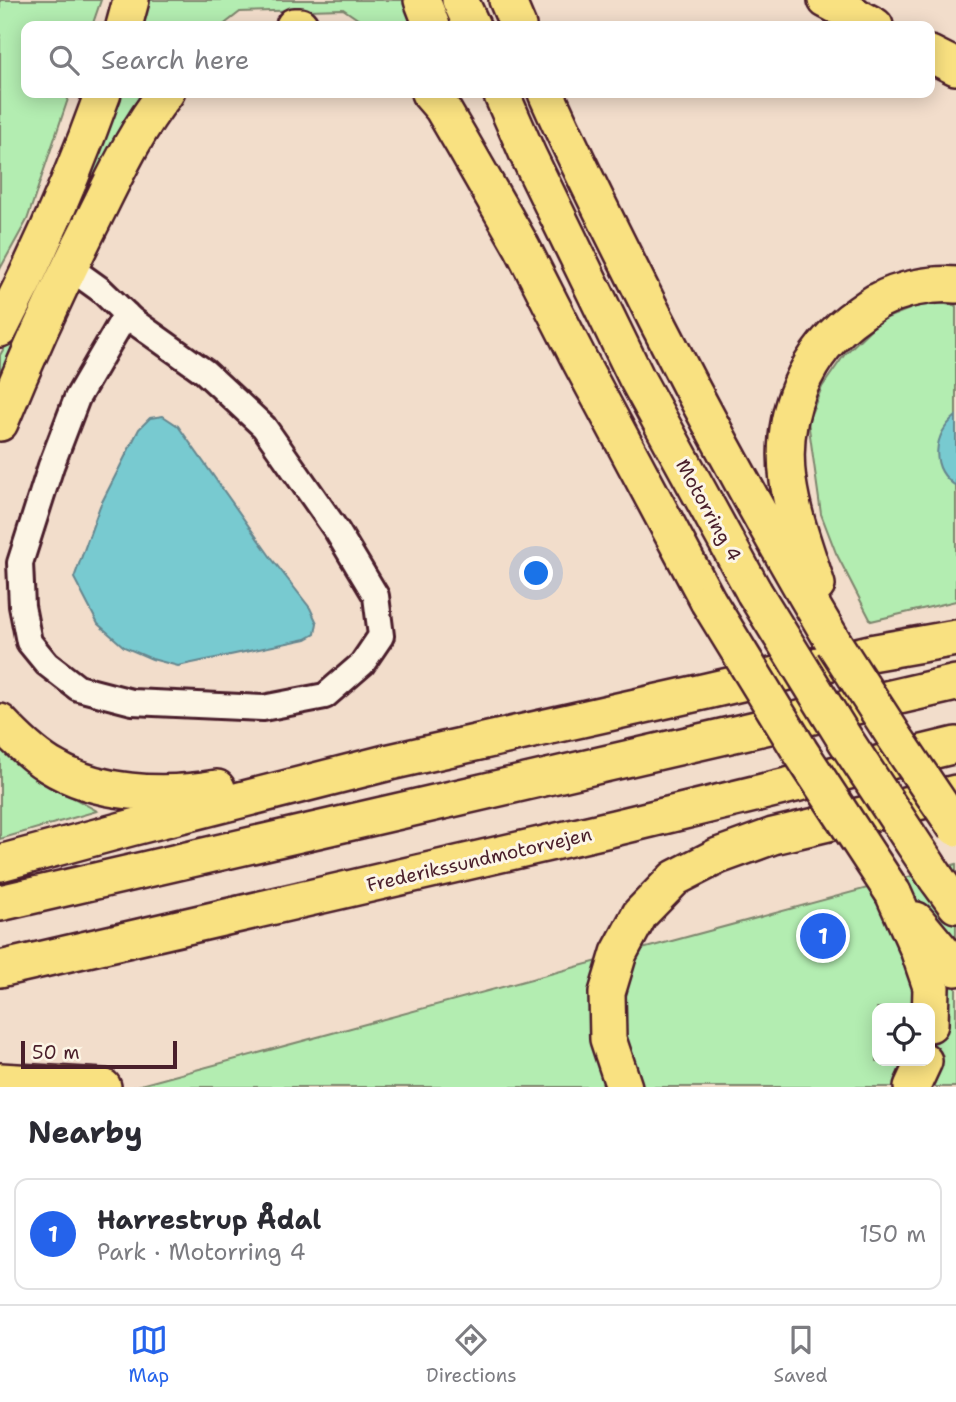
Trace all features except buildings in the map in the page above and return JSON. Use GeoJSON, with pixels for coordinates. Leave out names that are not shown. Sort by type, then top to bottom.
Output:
{"type":"FeatureCollection","features":[{"type":"Feature","properties":{"kind":"highway"},"geometry":{"type":"LineString","coordinates":[[125,21],[131,0]]}},
{"type":"Feature","properties":{"kind":"highway"},"geometry":{"type":"LineString","coordinates":[[422,0],[430,21]]}},
{"type":"Feature","properties":{"kind":"highway"},"geometry":{"type":"LineString","coordinates":[[460,0],[470,21]]}},
{"type":"Feature","properties":{"kind":"highway"},"geometry":{"type":"LineString","coordinates":[[507,0],[516,21]]}},
{"type":"Feature","properties":{"kind":"highway"},"geometry":{"type":"LineString","coordinates":[[826,0],[866,21]]}},
{"type":"Feature","properties":{"kind":"highway"},"geometry":{"type":"LineString","coordinates":[[935,50],[956,57]]}},
{"type":"Feature","properties":{"kind":"highway"},"geometry":{"type":"LineString","coordinates":[[935,56],[956,67]]}},
{"type":"Feature","properties":{"kind":"highway"},"geometry":{"type":"LineString","coordinates":[[0,329],[32,268],[82,152],[101,98]]}},
{"type":"Feature","properties":{"kind":"highway"},"geometry":{"type":"LineString","coordinates":[[0,424],[69,267],[118,170],[163,98]]}},
{"type":"Feature","properties":{"kind":"highway"},"geometry":{"type":"LineString","coordinates":[[433,98],[442,108],[522,247],[708,601],[800,751],[893,893],[956,968]]}},
{"type":"Feature","properties":{"kind":"highway"},"geometry":{"type":"LineString","coordinates":[[461,98],[522,247]]}},
{"type":"Feature","properties":{"kind":"highway","name":"Motorring 4"},"geometry":{"type":"LineString","coordinates":[[503,98],[636,377],[754,592],[846,741],[947,892]]}},
{"type":"Feature","properties":{"kind":"highway"},"geometry":{"type":"LineString","coordinates":[[548,98],[564,136],[674,357],[807,581],[834,643],[956,828]]}},
{"type":"Feature","properties":{"kind":"highway"},"geometry":{"type":"LineString","coordinates":[[807,581],[788,480],[787,442],[792,409],[801,381],[819,351],[845,324],[878,301],[909,289],[956,285]]}},
{"type":"Feature","properties":{"kind":"highway"},"geometry":{"type":"LineString","coordinates":[[870,653],[956,623]]}},
{"type":"Feature","properties":{"kind":"highway"},"geometry":{"type":"LineString","coordinates":[[0,863],[390,762],[870,653],[956,638]]}},
{"type":"Feature","properties":{"kind":"highway"},"geometry":{"type":"LineString","coordinates":[[0,903],[956,682]]}},
{"type":"Feature","properties":{"kind":"highway"},"geometry":{"type":"LineString","coordinates":[[0,722],[32,753],[73,777],[99,785],[150,792],[209,790],[390,762]]}},
{"type":"Feature","properties":{"kind":"highway","name":"Frederikssundmotorvejen"},"geometry":{"type":"LineString","coordinates":[[0,969],[614,828],[956,746]]}},
{"type":"Feature","properties":{"kind":"highway"},"geometry":{"type":"LineString","coordinates":[[624,1087],[608,1039],[607,993],[619,953],[640,914],[675,878],[718,856],[773,836],[956,793]]}},
{"type":"Feature","properties":{"kind":"highway"},"geometry":{"type":"LineString","coordinates":[[893,893],[918,949],[930,987],[930,1003]]}},
{"type":"Feature","properties":{"kind":"highway"},"geometry":{"type":"LineString","coordinates":[[912,1087],[922,1066]]}},
{"type":"Feature","properties":{"kind":"highway"},"geometry":{"type":"LineString","coordinates":[[0,1081],[103,1087]]}},
{"type":"Feature","properties":{"kind":"lane"},"geometry":{"type":"LineString","coordinates":[[69,267],[101,290],[125,314],[205,372],[264,427],[337,531],[376,596],[382,636],[362,664],[325,696],[263,708],[132,702],[78,688],[47,664],[29,642],[22,606],[20,563],[51,466],[77,398],[125,314]]}},
{"type":"Feature","properties":{"kind":"green space"},"geometry":{"type":"Polygon","coordinates":[[[0,0],[101,0],[94,21],[21,21],[21,98],[68,98],[27,220],[0,269],[0,0]]]}},
{"type":"Feature","properties":{"kind":"green space"},"geometry":{"type":"Polygon","coordinates":[[[144,0],[405,0],[413,21],[361,21],[343,9],[240,12],[228,21],[138,21],[144,0]]]}},
{"type":"Feature","properties":{"kind":"green space"},"geometry":{"type":"Polygon","coordinates":[[[116,98],[144,98],[0,387],[0,355],[12,335],[116,98]]]}},
{"type":"Feature","properties":{"kind":"green space"},"geometry":{"type":"Polygon","coordinates":[[[930,301],[956,306],[956,601],[871,621],[836,553],[821,514],[808,421],[822,387],[845,354],[879,321],[930,301]]]}},
{"type":"Feature","properties":{"kind":"green space"},"geometry":{"type":"Polygon","coordinates":[[[0,746],[34,776],[97,811],[0,839],[0,746]]]}},
{"type":"Feature","properties":{"kind":"green space"},"geometry":{"type":"Polygon","coordinates":[[[956,864],[956,1087],[133,1087],[956,864]]]}},
{"type":"Feature","properties":{"kind":"water"},"geometry":{"type":"Polygon","coordinates":[[[163,416],[178,426],[310,608],[317,623],[315,634],[306,639],[178,666],[124,647],[98,624],[74,578],[100,506],[139,429],[150,418],[163,416]]]}},
{"type":"Feature","properties":{"kind":"water"},"geometry":{"type":"Polygon","coordinates":[[[956,416],[956,486],[941,470],[937,451],[942,432],[956,416]]]}},
{"type":"Feature","properties":{"kind":"place","name":"Harrestrup Ådal"},"geometry":{"type":"Point","coordinates":[823,936]}}]}
